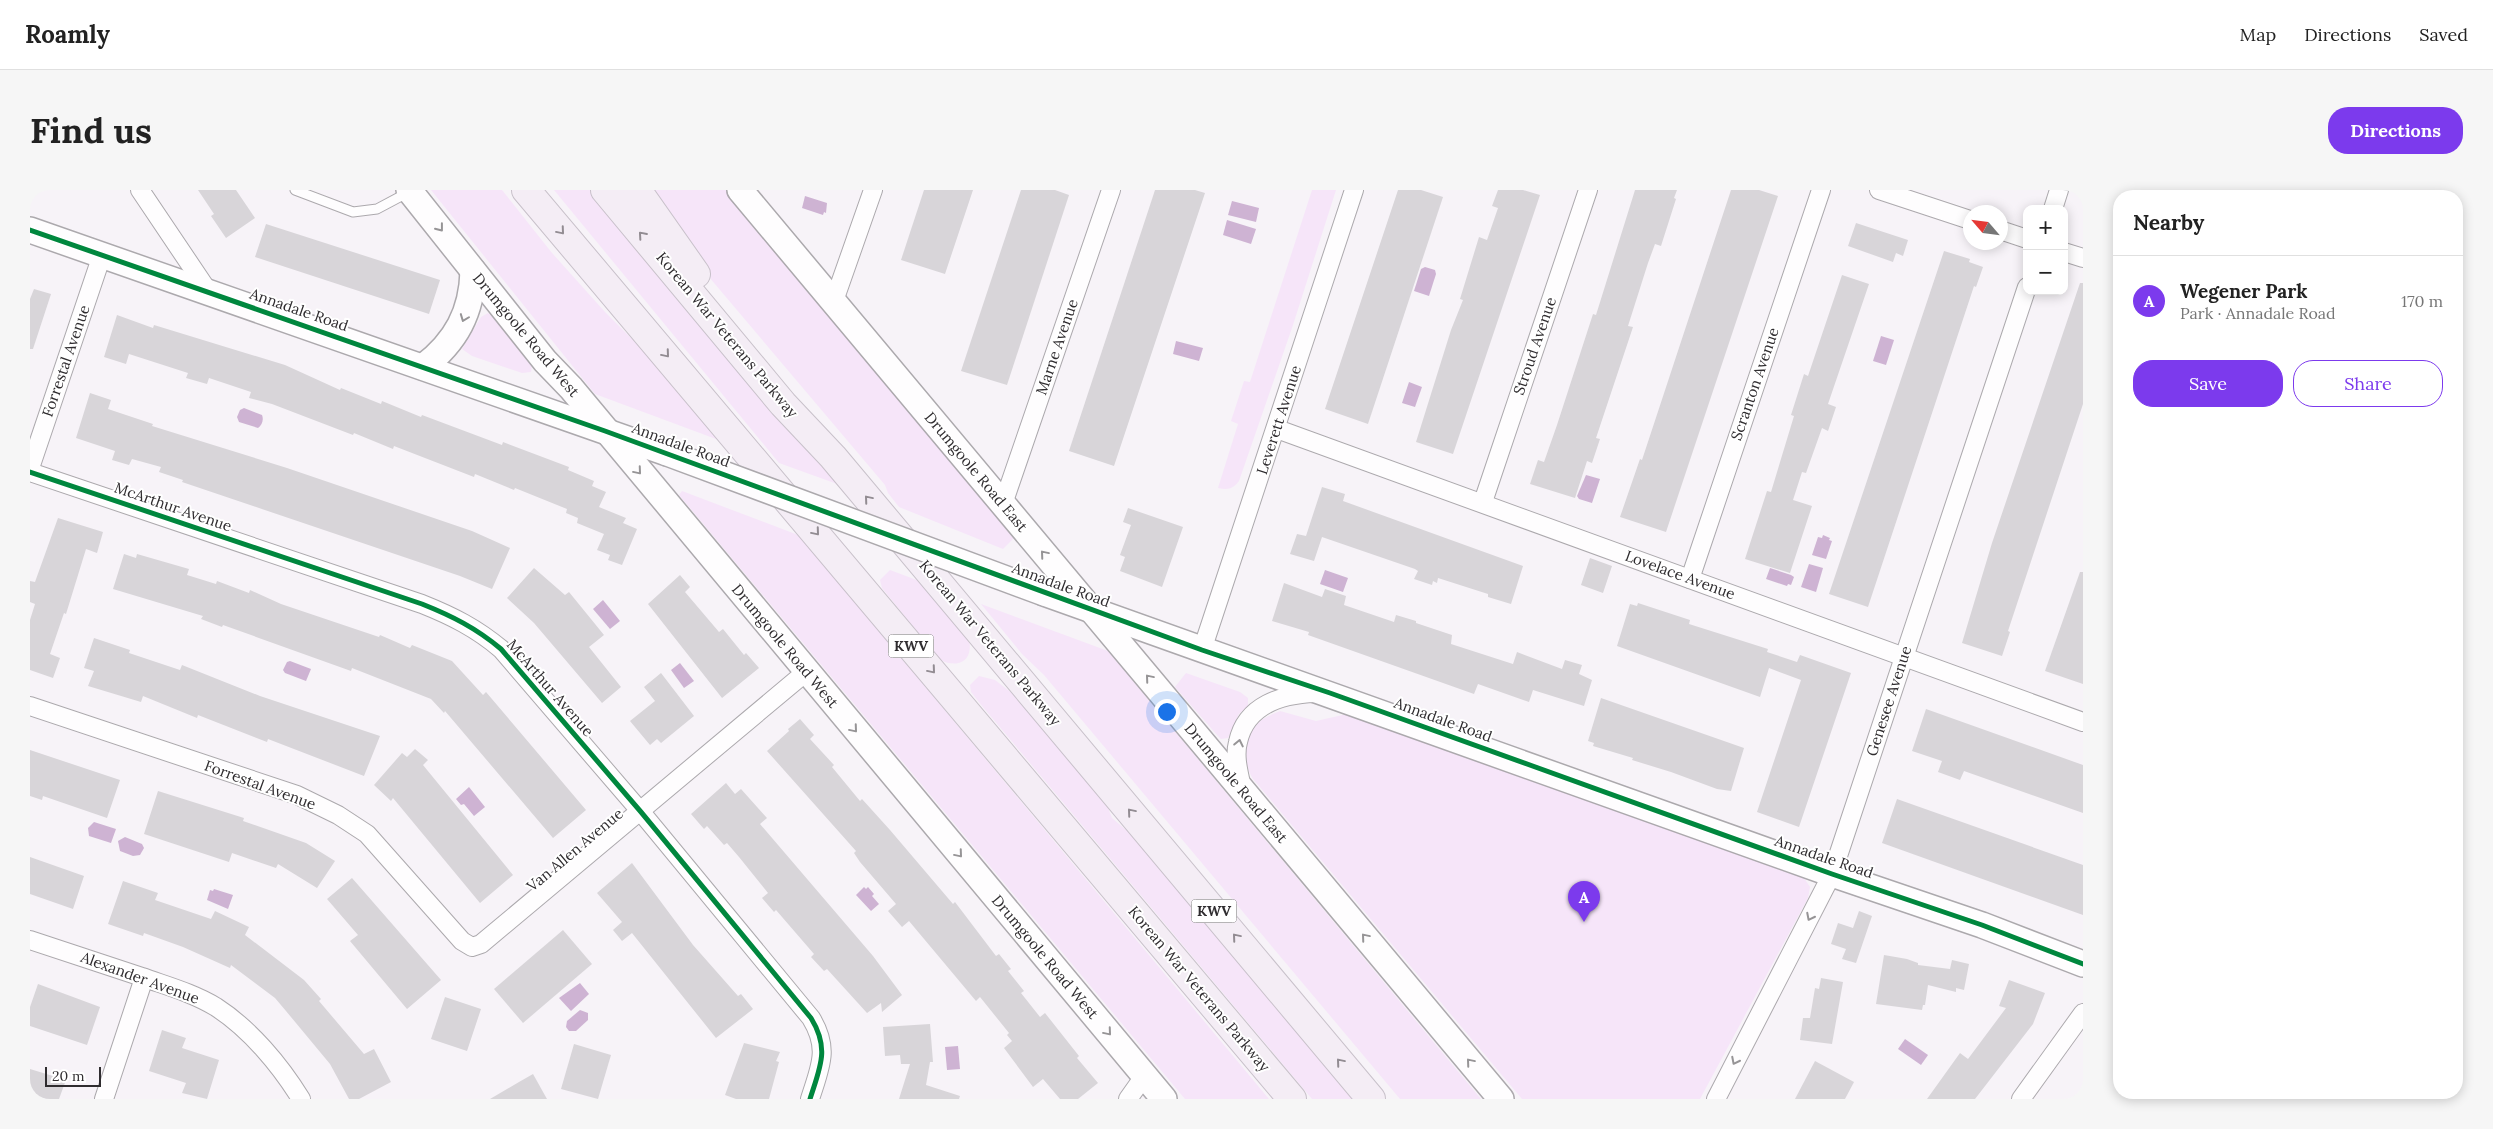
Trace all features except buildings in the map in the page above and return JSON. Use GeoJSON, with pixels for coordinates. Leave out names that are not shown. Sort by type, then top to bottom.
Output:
{"type":"FeatureCollection","features":[{"type":"Feature","properties":{"kind":"highway","name":"Korean War Veterans Parkway"},"geometry":{"type":"LineString","coordinates":[[526,190],[1292,1099]]}},
{"type":"Feature","properties":{"kind":"highway","name":"Korean War Veterans Parkway"},"geometry":{"type":"LineString","coordinates":[[605,190],[783,404],[833,458],[1371,1099]]}},
{"type":"Feature","properties":{"kind":"highway"},"geometry":{"type":"LineString","coordinates":[[637,190],[734,327],[791,398],[833,458]]}},
{"type":"Feature","properties":{"kind":"main road","name":"Drumgoole Road East"},"geometry":{"type":"LineString","coordinates":[[740,190],[1501,1099]]}},
{"type":"Feature","properties":{"kind":"main road","name":"Drumgoole Road West"},"geometry":{"type":"LineString","coordinates":[[410,191],[605,431],[1164,1099]]}},
{"type":"Feature","properties":{"kind":"main road","name":"Annadale Road"},"geometry":{"type":"LineString","coordinates":[[30,230],[668,453],[1044,593],[1202,650],[1330,693],[1832,874],[1982,925],[2083,964]]}},
{"type":"Feature","properties":{"kind":"main road"},"geometry":{"type":"LineString","coordinates":[[423,367],[442,351],[461,326],[470,298],[474,271]]}},
{"type":"Feature","properties":{"kind":"street"},"geometry":{"type":"LineString","coordinates":[[140,190],[208,291]]}},
{"type":"Feature","properties":{"kind":"street"},"geometry":{"type":"LineString","coordinates":[[834,301],[873,190]]}},
{"type":"Feature","properties":{"kind":"street","name":"Marne Avenue"},"geometry":{"type":"LineString","coordinates":[[1002,504],[1111,190]]}},
{"type":"Feature","properties":{"kind":"street","name":"Leverett Avenue"},"geometry":{"type":"LineString","coordinates":[[1202,650],[1277,429],[1354,190]]}},
{"type":"Feature","properties":{"kind":"street","name":"Stroud Avenue"},"geometry":{"type":"LineString","coordinates":[[1483,502],[1588,190]]}},
{"type":"Feature","properties":{"kind":"street","name":"Scranton Avenue"},"geometry":{"type":"LineString","coordinates":[[1690,578],[1821,190]]}},
{"type":"Feature","properties":{"kind":"street"},"geometry":{"type":"LineString","coordinates":[[1879,190],[1963,218]]}},
{"type":"Feature","properties":{"kind":"street"},"geometry":{"type":"LineString","coordinates":[[2054,205],[2059,190]]}},
{"type":"Feature","properties":{"kind":"street"},"geometry":{"type":"LineString","coordinates":[[2008,233],[2023,238]]}},
{"type":"Feature","properties":{"kind":"street"},"geometry":{"type":"LineString","coordinates":[[2068,253],[2083,258]]}},
{"type":"Feature","properties":{"kind":"street","name":"Forrestal Avenue"},"geometry":{"type":"LineString","coordinates":[[30,468],[102,255]]}},
{"type":"Feature","properties":{"kind":"street","name":"Genesee Avenue"},"geometry":{"type":"LineString","coordinates":[[1716,1099],[1832,874],[2024,295]]}},
{"type":"Feature","properties":{"kind":"street","name":"Lovelace Avenue"},"geometry":{"type":"LineString","coordinates":[[1277,429],[1483,502],[2083,722]]}},
{"type":"Feature","properties":{"kind":"street","name":"McArthur Avenue"},"geometry":{"type":"LineString","coordinates":[[30,472],[422,604],[479,630],[501,649],[641,812],[818,1028],[822,1040],[822,1062],[810,1099]]}},
{"type":"Feature","properties":{"kind":"street","name":"Van Allen Avenue"},"geometry":{"type":"LineString","coordinates":[[472,947],[481,944],[806,672]]}},
{"type":"Feature","properties":{"kind":"street"},"geometry":{"type":"LineString","coordinates":[[1242,791],[1238,765],[1238,742],[1250,718],[1259,708],[1274,700],[1290,696],[1330,693]]}},
{"type":"Feature","properties":{"kind":"street","name":"Forrestal Avenue"},"geometry":{"type":"LineString","coordinates":[[30,706],[297,796],[338,815],[367,834],[462,941],[472,947]]}},
{"type":"Feature","properties":{"kind":"street","name":"Alexander Avenue"},"geometry":{"type":"LineString","coordinates":[[30,940],[202,999],[232,1019],[266,1053],[290,1081],[301,1099]]}},
{"type":"Feature","properties":{"kind":"street"},"geometry":{"type":"LineString","coordinates":[[104,1099],[144,978]]}},
{"type":"Feature","properties":{"kind":"street"},"geometry":{"type":"LineString","coordinates":[[2021,1099],[2083,1013]]}},
{"type":"Feature","properties":{"kind":"street"},"geometry":{"type":"LineString","coordinates":[[1128,1099],[1145,1075]]}},
{"type":"Feature","properties":{"kind":"lane"},"geometry":{"type":"LineString","coordinates":[[295,190],[353,212],[377,209],[410,191]]}},
{"type":"Feature","properties":{"kind":"shaded area"},"geometry":{"type":"Polygon","coordinates":[[[431,190],[502,190],[552,253],[605,312],[678,385],[724,442],[595,394],[431,190]]]}},
{"type":"Feature","properties":{"kind":"shaded area"},"geometry":{"type":"Polygon","coordinates":[[[554,190],[598,190],[851,489],[779,463],[554,190]]]}},
{"type":"Feature","properties":{"kind":"shaded area"},"geometry":{"type":"Polygon","coordinates":[[[647,190],[726,190],[1015,537],[1003,549],[899,507],[888,493],[885,485],[709,277],[647,190]]]}},
{"type":"Feature","properties":{"kind":"shaded area"},"geometry":{"type":"Polygon","coordinates":[[[1312,190],[1336,190],[1293,325],[1239,481],[1230,488],[1218,488],[1238,424],[1231,421],[1244,381],[1250,382],[1312,190]]]}},
{"type":"Feature","properties":{"kind":"shaded area"},"geometry":{"type":"Polygon","coordinates":[[[805,196],[827,203],[826,213],[824,212],[823,215],[802,208],[805,196]]]}},
{"type":"Feature","properties":{"kind":"shaded area"},"geometry":{"type":"Polygon","coordinates":[[[1232,201],[1259,208],[1256,222],[1228,215],[1232,201]]]}},
{"type":"Feature","properties":{"kind":"shaded area"},"geometry":{"type":"Polygon","coordinates":[[[1227,220],[1256,229],[1251,244],[1223,235],[1227,220]]]}},
{"type":"Feature","properties":{"kind":"shaded area"},"geometry":{"type":"Polygon","coordinates":[[[1425,267],[1435,270],[1436,274],[1429,296],[1414,291],[1421,269],[1425,267]]]}},
{"type":"Feature","properties":{"kind":"shaded area"},"geometry":{"type":"Polygon","coordinates":[[[488,313],[497,320],[532,365],[531,372],[522,373],[472,356],[462,349],[481,317],[488,313]]]}},
{"type":"Feature","properties":{"kind":"shaded area"},"geometry":{"type":"Polygon","coordinates":[[[1881,336],[1894,340],[1886,365],[1873,361],[1881,336]]]}},
{"type":"Feature","properties":{"kind":"shaded area"},"geometry":{"type":"Polygon","coordinates":[[[1176,341],[1203,348],[1199,361],[1173,354],[1176,341]]]}},
{"type":"Feature","properties":{"kind":"shaded area"},"geometry":{"type":"Polygon","coordinates":[[[1409,382],[1422,387],[1415,407],[1402,403],[1409,382]]]}},
{"type":"Feature","properties":{"kind":"shaded area"},"geometry":{"type":"Polygon","coordinates":[[[244,408],[262,415],[263,419],[258,428],[239,422],[237,417],[240,410],[244,408]]]}},
{"type":"Feature","properties":{"kind":"shaded area"},"geometry":{"type":"Polygon","coordinates":[[[1586,475],[1600,479],[1592,503],[1579,499],[1577,496],[1586,475]]]}},
{"type":"Feature","properties":{"kind":"shaded area"},"geometry":{"type":"Polygon","coordinates":[[[682,491],[806,538],[817,552],[817,557],[1269,1099],[1185,1099],[679,495],[682,491]]]}},
{"type":"Feature","properties":{"kind":"shaded area"},"geometry":{"type":"Polygon","coordinates":[[[1823,535],[1832,541],[1826,559],[1812,555],[1818,537],[1822,538],[1823,535]]]}},
{"type":"Feature","properties":{"kind":"shaded area"},"geometry":{"type":"Polygon","coordinates":[[[1809,564],[1823,568],[1816,592],[1801,587],[1809,564]]]}},
{"type":"Feature","properties":{"kind":"shaded area"},"geometry":{"type":"Polygon","coordinates":[[[1770,568],[1794,577],[1791,585],[1788,584],[1787,586],[1766,579],[1770,568]]]}},
{"type":"Feature","properties":{"kind":"shaded area"},"geometry":{"type":"Polygon","coordinates":[[[890,570],[922,582],[968,636],[970,650],[964,660],[954,664],[940,660],[882,588],[880,580],[890,570]]]}},
{"type":"Feature","properties":{"kind":"shaded area"},"geometry":{"type":"Polygon","coordinates":[[[1325,570],[1348,578],[1343,592],[1320,584],[1325,570]]]}},
{"type":"Feature","properties":{"kind":"shaded area"},"geometry":{"type":"Polygon","coordinates":[[[603,600],[620,621],[610,629],[593,609],[603,600]]]}},
{"type":"Feature","properties":{"kind":"shaded area"},"geometry":{"type":"Polygon","coordinates":[[[981,604],[1108,651],[1481,1099],[1400,1099],[1044,675],[1022,654],[981,604]]]}},
{"type":"Feature","properties":{"kind":"shaded area"},"geometry":{"type":"Polygon","coordinates":[[[290,661],[311,669],[306,681],[285,673],[283,670],[287,662],[290,661]]]}},
{"type":"Feature","properties":{"kind":"shaded area"},"geometry":{"type":"Polygon","coordinates":[[[680,663],[694,681],[684,688],[671,670],[680,663]]]}},
{"type":"Feature","properties":{"kind":"shaded area"},"geometry":{"type":"Polygon","coordinates":[[[1186,673],[1240,692],[1248,698],[1248,706],[1239,714],[1228,738],[1221,739],[1175,687],[1186,673]]]}},
{"type":"Feature","properties":{"kind":"shaded area"},"geometry":{"type":"Polygon","coordinates":[[[979,676],[995,680],[1016,696],[1103,795],[1112,818],[1132,835],[1360,1099],[1312,1099],[982,706],[971,692],[970,685],[979,676]]]}},
{"type":"Feature","properties":{"kind":"shaded area"},"geometry":{"type":"Polygon","coordinates":[[[1280,711],[1316,721],[1347,714],[1804,878],[1810,887],[1808,898],[1700,1099],[1522,1099],[1253,779],[1247,764],[1246,747],[1248,739],[1256,725],[1263,719],[1280,711]]]}},
{"type":"Feature","properties":{"kind":"shaded area"},"geometry":{"type":"Polygon","coordinates":[[[469,787],[485,807],[474,816],[464,804],[461,805],[456,799],[469,787]]]}},
{"type":"Feature","properties":{"kind":"shaded area"},"geometry":{"type":"Polygon","coordinates":[[[94,822],[116,829],[111,843],[89,836],[88,828],[94,822]]]}},
{"type":"Feature","properties":{"kind":"shaded area"},"geometry":{"type":"Polygon","coordinates":[[[125,837],[142,844],[144,848],[140,855],[133,856],[120,851],[118,841],[125,837]]]}},
{"type":"Feature","properties":{"kind":"shaded area"},"geometry":{"type":"Polygon","coordinates":[[[864,887],[866,889],[868,887],[874,894],[872,896],[879,904],[871,911],[856,895],[864,887]]]}},
{"type":"Feature","properties":{"kind":"shaded area"},"geometry":{"type":"Polygon","coordinates":[[[214,889],[233,895],[228,909],[207,900],[210,890],[213,891],[214,889]]]}},
{"type":"Feature","properties":{"kind":"shaded area"},"geometry":{"type":"Polygon","coordinates":[[[580,983],[589,994],[571,1011],[559,998],[580,983]]]}},
{"type":"Feature","properties":{"kind":"shaded area"},"geometry":{"type":"Polygon","coordinates":[[[580,1010],[588,1013],[588,1020],[576,1031],[569,1031],[566,1027],[567,1021],[580,1010]]]}},
{"type":"Feature","properties":{"kind":"shaded area"},"geometry":{"type":"Polygon","coordinates":[[[1905,1039],[1928,1055],[1921,1065],[1898,1049],[1905,1039]]]}},
{"type":"Feature","properties":{"kind":"shaded area"},"geometry":{"type":"Polygon","coordinates":[[[958,1046],[960,1069],[947,1070],[945,1047],[958,1046]]]}},
{"type":"Feature","properties":{"kind":"cycle path"},"geometry":{"type":"LineString","coordinates":[[30,230],[605,431],[1202,650],[1330,693],[1832,874],[1982,925],[2083,964]]}},
{"type":"Feature","properties":{"kind":"cycle path"},"geometry":{"type":"LineString","coordinates":[[30,472],[422,604],[463,623],[501,649],[641,812],[811,1018],[817,1029],[822,1049],[820,1067],[810,1099]]}},
{"type":"Feature","properties":{"kind":"place","name":"Wegener Park"},"geometry":{"type":"Point","coordinates":[1584,922]}}]}
